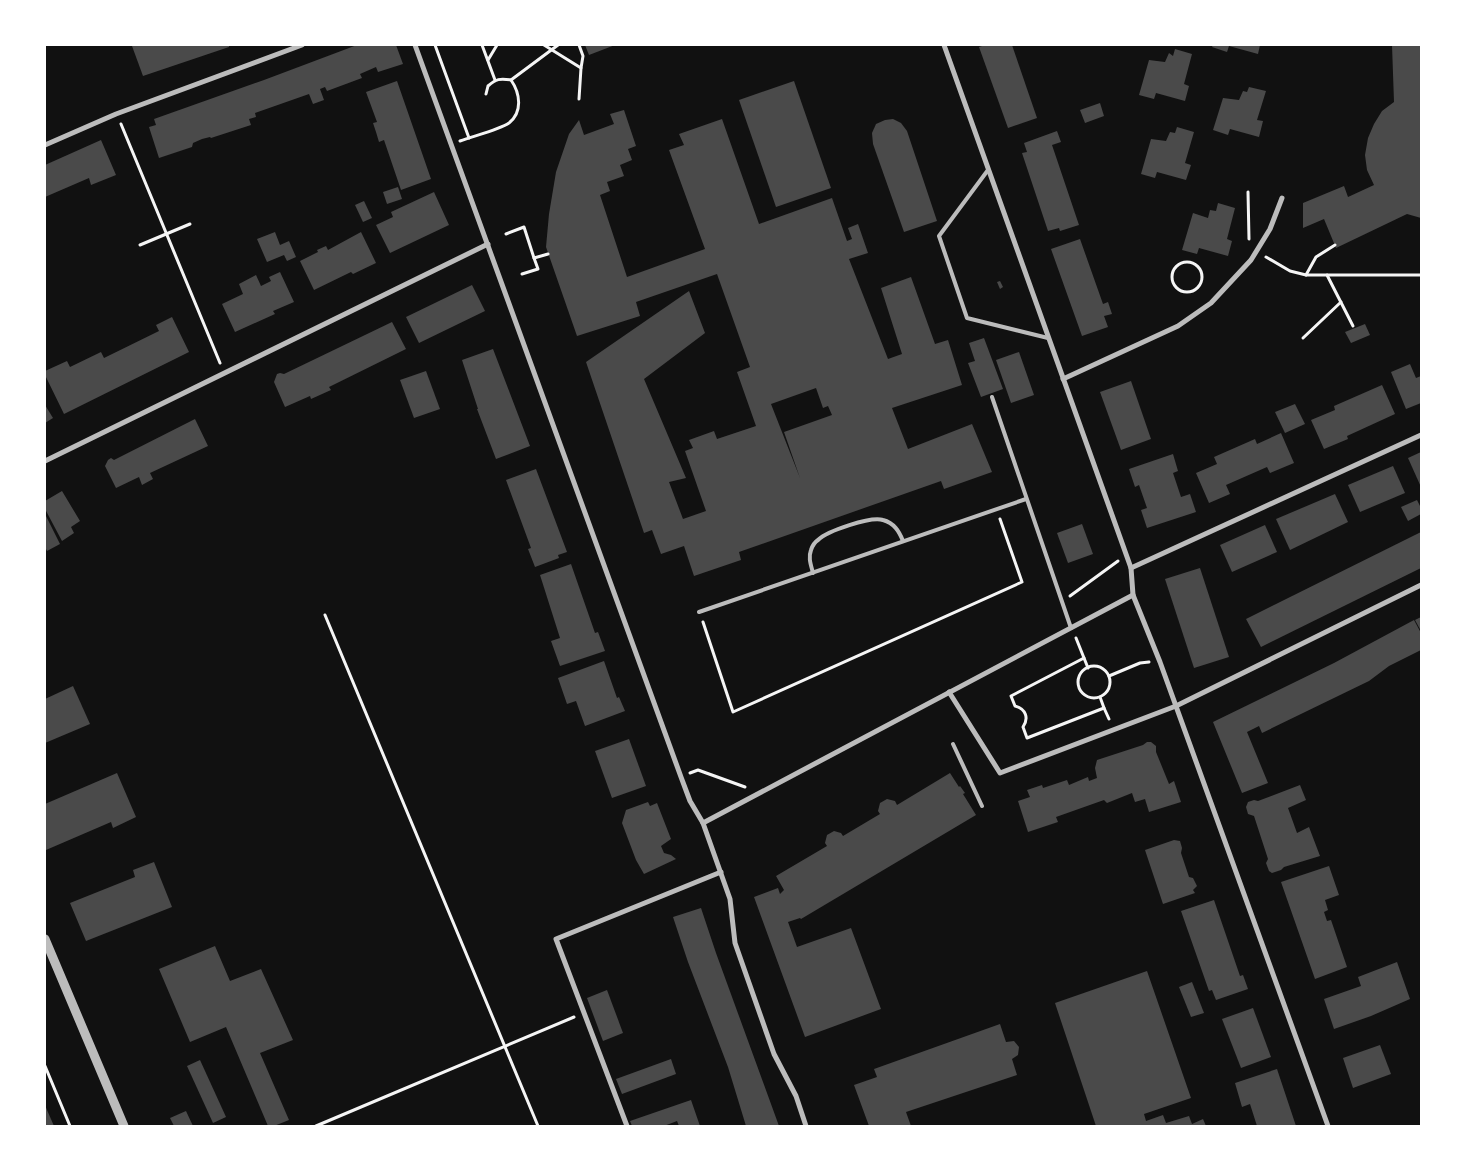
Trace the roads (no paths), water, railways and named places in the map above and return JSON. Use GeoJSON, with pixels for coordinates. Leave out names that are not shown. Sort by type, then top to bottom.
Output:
{"type":"FeatureCollection","features":[{"type":"Feature","properties":{"kind":"street"},"geometry":{"type":"LineString","coordinates":[[45,145],[116,114],[302,45]]}},
{"type":"Feature","properties":{"kind":"street"},"geometry":{"type":"LineString","coordinates":[[415,45],[681,777],[690,801],[703,823],[721,872],[730,899],[735,943],[774,1054],[796,1096],[806,1126]]}},
{"type":"Feature","properties":{"kind":"street"},"geometry":{"type":"LineString","coordinates":[[944,45],[1131,568],[1133,595],[1160,662],[1328,1126]]}},
{"type":"Feature","properties":{"kind":"street"},"geometry":{"type":"LineString","coordinates":[[1063,379],[1178,326],[1211,303],[1251,260],[1270,229],[1282,198]]}},
{"type":"Feature","properties":{"kind":"street"},"geometry":{"type":"LineString","coordinates":[[45,462],[488,244]]}},
{"type":"Feature","properties":{"kind":"street"},"geometry":{"type":"LineString","coordinates":[[1131,568],[1421,435]]}},
{"type":"Feature","properties":{"kind":"street"},"geometry":{"type":"LineString","coordinates":[[949,692],[1000,773],[1176,706],[1421,585]]}},
{"type":"Feature","properties":{"kind":"street"},"geometry":{"type":"LineString","coordinates":[[703,823],[1133,595]]}},
{"type":"Feature","properties":{"kind":"street"},"geometry":{"type":"LineString","coordinates":[[627,1126],[556,939],[721,872]]}},
{"type":"Feature","properties":{"kind":"street"},"geometry":{"type":"LineString","coordinates":[[45,940],[124,1126]]}},
{"type":"Feature","properties":{"kind":"lane"},"geometry":{"type":"LineString","coordinates":[[988,170],[939,236],[967,318],[1048,338]]}},
{"type":"Feature","properties":{"kind":"lane"},"geometry":{"type":"LineString","coordinates":[[992,397],[1072,628]]}},
{"type":"Feature","properties":{"kind":"lane"},"geometry":{"type":"LineString","coordinates":[[699,612],[1026,499]]}},
{"type":"Feature","properties":{"kind":"lane"},"geometry":{"type":"LineString","coordinates":[[813,573],[810,561],[811,550],[817,541],[826,534],[871,519],[882,519],[892,523],[899,531],[903,541]]}},
{"type":"Feature","properties":{"kind":"lane"},"geometry":{"type":"LineString","coordinates":[[953,744],[982,806]]}}]}
